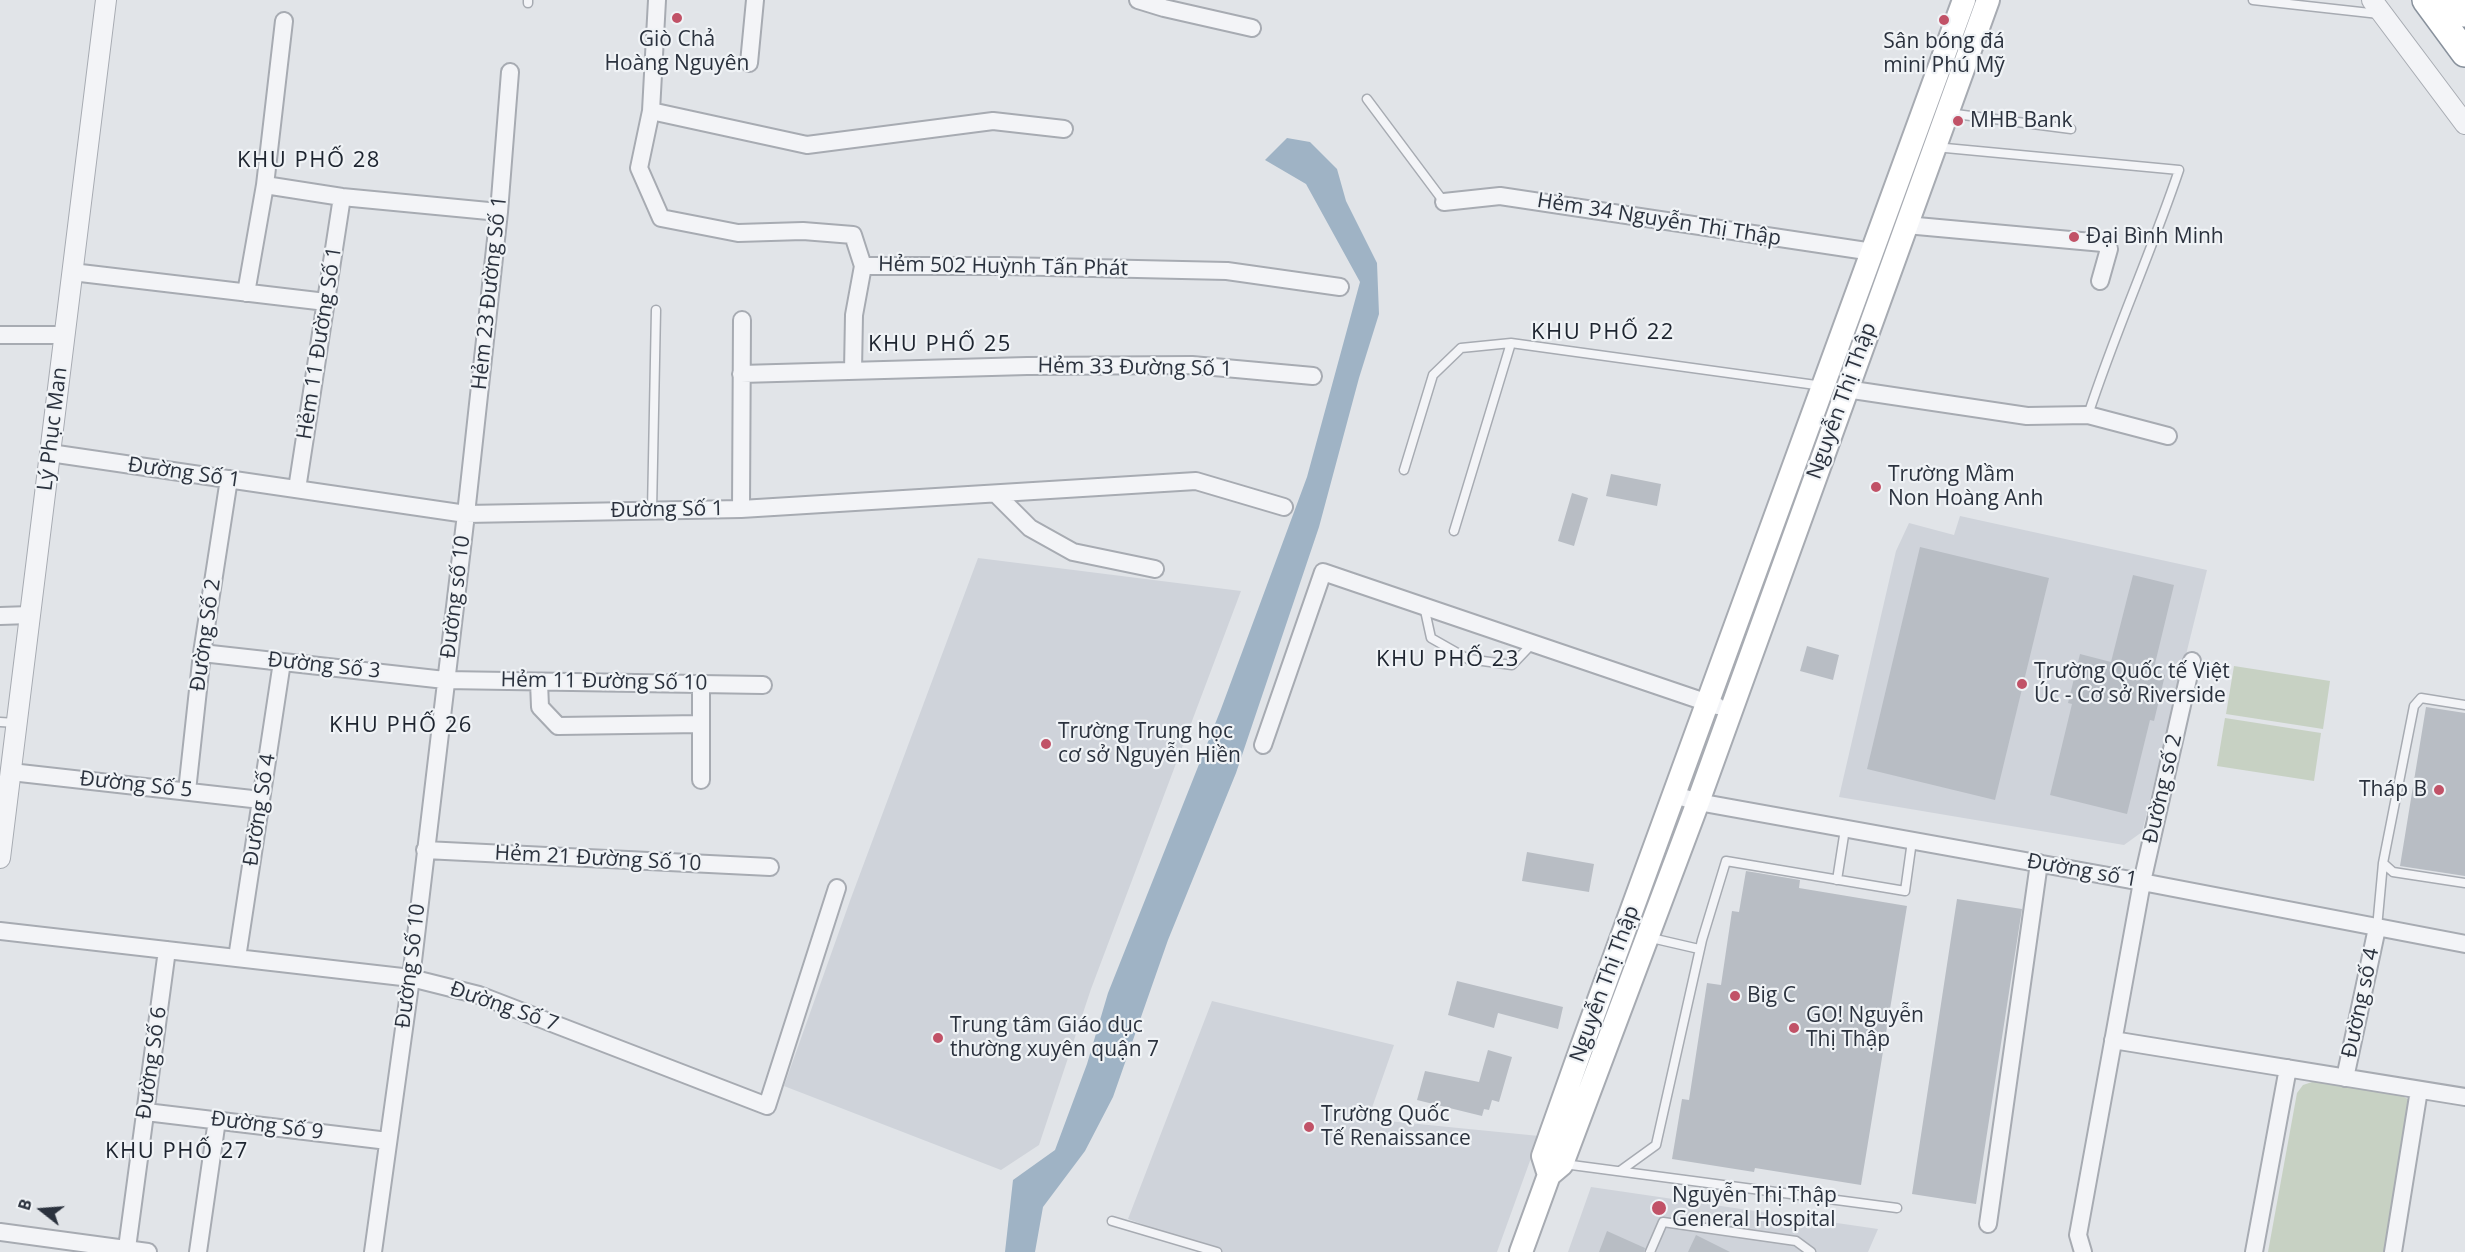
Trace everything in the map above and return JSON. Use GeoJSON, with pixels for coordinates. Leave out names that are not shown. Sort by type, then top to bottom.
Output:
{"type":"FeatureCollection","features":[{"type":"Feature","properties":{"kind":"highway"},"geometry":{"type":"LineString","coordinates":[[2426,0],[2465,53]]}},
{"type":"Feature","properties":{"kind":"highway"},"geometry":{"type":"LineString","coordinates":[[2455,0],[2465,13]]}},
{"type":"Feature","properties":{"kind":"main road","name":"Nguyễn Thị Thập"},"geometry":{"type":"LineString","coordinates":[[1521,1252],[1647,937],[1731,711],[1835,388],[1873,252],[1964,0]]}},
{"type":"Feature","properties":{"kind":"main road","name":"Nguyễn Thị Thập"},"geometry":{"type":"LineString","coordinates":[[1555,1169],[1543,1156],[1709,703],[1835,388],[1906,225],[1988,0]]}},
{"type":"Feature","properties":{"kind":"street","name":"Lý Phục Man"},"geometry":{"type":"LineString","coordinates":[[0,858],[11,772],[8,723],[30,615],[106,0]]}},
{"type":"Feature","properties":{"kind":"street","name":"Hẻm 502 Huỳnh Tấn Phát"},"geometry":{"type":"LineString","coordinates":[[657,0],[651,111],[639,168],[661,218],[738,233],[803,231],[853,235],[863,266],[1003,266],[1227,271],[1340,287]]}},
{"type":"Feature","properties":{"kind":"street"},"geometry":{"type":"LineString","coordinates":[[749,63],[755,0]]}},
{"type":"Feature","properties":{"kind":"street"},"geometry":{"type":"LineString","coordinates":[[1138,0],[1252,28]]}},
{"type":"Feature","properties":{"kind":"street"},"geometry":{"type":"LineString","coordinates":[[2378,7],[2465,124]]}},
{"type":"Feature","properties":{"kind":"street"},"geometry":{"type":"LineString","coordinates":[[246,293],[265,185],[284,21]]}},
{"type":"Feature","properties":{"kind":"street","name":"Hẻm 23 Đường Số 1"},"geometry":{"type":"LineString","coordinates":[[466,514],[499,212],[510,72]]}},
{"type":"Feature","properties":{"kind":"street"},"geometry":{"type":"LineString","coordinates":[[651,111],[807,145],[993,121],[1064,129]]}},
{"type":"Feature","properties":{"kind":"street"},"geometry":{"type":"LineString","coordinates":[[265,185],[342,197],[499,212]]}},
{"type":"Feature","properties":{"kind":"street","name":"Hẻm 34 Nguyễn Thị Thập"},"geometry":{"type":"LineString","coordinates":[[1444,202],[1500,196],[1873,252]]}},
{"type":"Feature","properties":{"kind":"street","name":"Hẻm 11 Đường Số 1"},"geometry":{"type":"LineString","coordinates":[[297,489],[342,197]]}},
{"type":"Feature","properties":{"kind":"street"},"geometry":{"type":"LineString","coordinates":[[1906,225],[2103,243],[2109,249],[2100,281]]}},
{"type":"Feature","properties":{"kind":"street"},"geometry":{"type":"LineString","coordinates":[[853,371],[854,315],[863,266]]}},
{"type":"Feature","properties":{"kind":"street"},"geometry":{"type":"LineString","coordinates":[[72,272],[326,302]]}},
{"type":"Feature","properties":{"kind":"street"},"geometry":{"type":"LineString","coordinates":[[741,509],[742,320]]}},
{"type":"Feature","properties":{"kind":"street"},"geometry":{"type":"LineString","coordinates":[[0,335],[65,335]]}},
{"type":"Feature","properties":{"kind":"street","name":"Hẻm 33 Đường Số 1"},"geometry":{"type":"LineString","coordinates":[[741,374],[1028,366],[1192,365],[1312,376]]}},
{"type":"Feature","properties":{"kind":"street"},"geometry":{"type":"LineString","coordinates":[[1835,388],[2027,416],[2088,415],[2168,436]]}},
{"type":"Feature","properties":{"kind":"street","name":"Đường Số 1"},"geometry":{"type":"LineString","coordinates":[[50,453],[466,514],[741,509],[1196,481],[1284,507]]}},
{"type":"Feature","properties":{"kind":"street","name":"Đường Số 2"},"geometry":{"type":"LineString","coordinates":[[187,791],[202,653],[229,479]]}},
{"type":"Feature","properties":{"kind":"street"},"geometry":{"type":"LineString","coordinates":[[996,494],[1030,528],[1073,552],[1155,569]]}},
{"type":"Feature","properties":{"kind":"street","name":"Đường số 10"},"geometry":{"type":"LineString","coordinates":[[445,680],[466,514]]}},
{"type":"Feature","properties":{"kind":"street"},"geometry":{"type":"LineString","coordinates":[[1263,745],[1323,572],[1731,711]]}},
{"type":"Feature","properties":{"kind":"street"},"geometry":{"type":"LineString","coordinates":[[0,616],[30,615]]}},
{"type":"Feature","properties":{"kind":"street","name":"Đường Số 3"},"geometry":{"type":"LineString","coordinates":[[202,653],[445,680]]}},
{"type":"Feature","properties":{"kind":"street","name":"Đường số 2"},"geometry":{"type":"LineString","coordinates":[[2083,1252],[2078,1235],[2142,882],[2192,661]]}},
{"type":"Feature","properties":{"kind":"street","name":"Đường Số 4"},"geometry":{"type":"LineString","coordinates":[[237,958],[282,662]]}},
{"type":"Feature","properties":{"kind":"street","name":"Hẻm 11 Đường Số 10"},"geometry":{"type":"LineString","coordinates":[[445,680],[763,685]]}},
{"type":"Feature","properties":{"kind":"street","name":"Đường Số 10"},"geometry":{"type":"LineString","coordinates":[[373,1252],[411,978],[445,680]]}},
{"type":"Feature","properties":{"kind":"street"},"geometry":{"type":"LineString","coordinates":[[539,682],[540,706],[558,726],[701,724]]}},
{"type":"Feature","properties":{"kind":"street"},"geometry":{"type":"LineString","coordinates":[[701,684],[701,780]]}},
{"type":"Feature","properties":{"kind":"street","name":"Đường Số 5"},"geometry":{"type":"LineString","coordinates":[[11,772],[261,800]]}},
{"type":"Feature","properties":{"kind":"street"},"geometry":{"type":"LineString","coordinates":[[1675,795],[1698,802]]}},
{"type":"Feature","properties":{"kind":"street","name":"Đường số 1"},"geometry":{"type":"LineString","coordinates":[[1698,802],[2142,882],[2465,944]]}},
{"type":"Feature","properties":{"kind":"street","name":"Hẻm 21 Đường Số 10"},"geometry":{"type":"LineString","coordinates":[[426,850],[770,867]]}},
{"type":"Feature","properties":{"kind":"street"},"geometry":{"type":"LineString","coordinates":[[1988,1224],[2039,863]]}},
{"type":"Feature","properties":{"kind":"street","name":"Đường Số 7"},"geometry":{"type":"LineString","coordinates":[[0,931],[411,978],[479,995],[767,1106],[837,888]]}},
{"type":"Feature","properties":{"kind":"street","name":"Đường số 4"},"geometry":{"type":"LineString","coordinates":[[2346,1078],[2377,928]]}},
{"type":"Feature","properties":{"kind":"street","name":"Đường Số 6"},"geometry":{"type":"LineString","coordinates":[[127,1248],[167,950]]}},
{"type":"Feature","properties":{"kind":"street"},"geometry":{"type":"LineString","coordinates":[[2114,1040],[2465,1097]]}},
{"type":"Feature","properties":{"kind":"street"},"geometry":{"type":"LineString","coordinates":[[2254,1252],[2288,1068]]}},
{"type":"Feature","properties":{"kind":"street"},"geometry":{"type":"LineString","coordinates":[[2393,1252],[2419,1090]]}},
{"type":"Feature","properties":{"kind":"street","name":"Đường Số 9"},"geometry":{"type":"LineString","coordinates":[[146,1112],[388,1141]]}},
{"type":"Feature","properties":{"kind":"street"},"geometry":{"type":"LineString","coordinates":[[198,1252],[217,1120]]}},
{"type":"Feature","properties":{"kind":"street"},"geometry":{"type":"LineString","coordinates":[[0,1232],[148,1252]]}},
{"type":"Feature","properties":{"kind":"lane"},"geometry":{"type":"LineString","coordinates":[[2253,0],[2378,7]]}},
{"type":"Feature","properties":{"kind":"lane"},"geometry":{"type":"LineString","coordinates":[[1367,99],[1444,202]]}},
{"type":"Feature","properties":{"kind":"lane"},"geometry":{"type":"LineString","coordinates":[[1947,113],[2071,129]]}},
{"type":"Feature","properties":{"kind":"lane"},"geometry":{"type":"LineString","coordinates":[[1935,147],[2179,170],[2156,238],[2105,363],[2088,415]]}},
{"type":"Feature","properties":{"kind":"lane"},"geometry":{"type":"LineString","coordinates":[[652,511],[656,310]]}},
{"type":"Feature","properties":{"kind":"lane"},"geometry":{"type":"LineString","coordinates":[[1404,470],[1433,375],[1461,348],[1511,343],[1835,388]]}},
{"type":"Feature","properties":{"kind":"lane"},"geometry":{"type":"LineString","coordinates":[[1454,531],[1511,343]]}},
{"type":"Feature","properties":{"kind":"lane"},"geometry":{"type":"LineString","coordinates":[[1424,605],[1431,638],[1468,659],[1512,665],[1533,642]]}},
{"type":"Feature","properties":{"kind":"lane"},"geometry":{"type":"LineString","coordinates":[[2377,928],[2383,863],[2414,706],[2421,698],[2465,705]]}},
{"type":"Feature","properties":{"kind":"lane"},"geometry":{"type":"LineString","coordinates":[[1837,880],[1845,829]]}},
{"type":"Feature","properties":{"kind":"lane"},"geometry":{"type":"LineString","coordinates":[[1620,1171],[1656,1145],[1699,949],[1726,861],[1905,891],[1912,841]]}},
{"type":"Feature","properties":{"kind":"lane"},"geometry":{"type":"LineString","coordinates":[[2383,863],[2393,872],[2465,883]]}},
{"type":"Feature","properties":{"kind":"lane"},"geometry":{"type":"LineString","coordinates":[[1647,937],[1699,949]]}},
{"type":"Feature","properties":{"kind":"lane"},"geometry":{"type":"LineString","coordinates":[[1555,1169],[1620,1171],[1896,1208]]}},
{"type":"Feature","properties":{"kind":"lane"},"geometry":{"type":"LineString","coordinates":[[1112,1221],[1216,1252]]}},
{"type":"Feature","properties":{"kind":"lane"},"geometry":{"type":"LineString","coordinates":[[1650,1252],[1663,1222],[1796,1241],[1811,1252]]}},
{"type":"Feature","properties":{"kind":"shaded area","name":"Trường Quốc tế Việt Úc - Cơ sở Riverside"},"geometry":{"type":"Polygon","coordinates":[[[1960,516],[2207,570],[2142,832],[2124,845],[1839,797],[1896,551],[1909,523],[1954,535],[1960,516]]]}},
{"type":"Feature","properties":{"kind":"shaded area","name":"Trường Trung học cơ sở Nguyễn Hiền"},"geometry":{"type":"Polygon","coordinates":[[[978,558],[1241,591],[1091,989],[1039,1145],[1001,1170],[784,1086],[851,898],[978,558]]]}},
{"type":"Feature","properties":{"kind":"shaded area","name":"Trường Quốc Tế Renaissance"},"geometry":{"type":"Polygon","coordinates":[[[1212,1001],[1394,1045],[1368,1119],[1539,1136],[1497,1252],[1218,1252],[1128,1219],[1212,1001]]]}},
{"type":"Feature","properties":{"kind":"shaded area","name":"Nguyễn Thị Thập General Hospital"},"geometry":{"type":"Polygon","coordinates":[[[1591,1187],[1878,1229],[1868,1252],[1568,1252],[1591,1187]]]}},
{"type":"Feature","properties":{"kind":"green space"},"geometry":{"type":"Polygon","coordinates":[[[2234,666],[2330,681],[2323,729],[2226,714],[2234,666]]]}},
{"type":"Feature","properties":{"kind":"green space"},"geometry":{"type":"Polygon","coordinates":[[[2225,718],[2321,733],[2314,781],[2217,766],[2225,718]]]}},
{"type":"Feature","properties":{"kind":"green space"},"geometry":{"type":"Polygon","coordinates":[[[2315,1081],[2400,1095],[2408,1099],[2411,1108],[2386,1252],[2268,1252],[2297,1093],[2303,1085],[2315,1081]]]}},
{"type":"Feature","properties":{"kind":"water"},"geometry":{"type":"Polygon","coordinates":[[[1287,138],[1310,142],[1337,169],[1346,201],[1377,263],[1379,314],[1359,378],[1319,527],[1236,773],[1168,940],[1113,1097],[1085,1151],[1043,1207],[1035,1252],[1005,1252],[1013,1180],[1055,1150],[1087,1064],[1108,993],[1221,709],[1307,477],[1360,282],[1306,184],[1265,160],[1287,138]]]}},
{"type":"Feature","properties":{"kind":"building"},"geometry":{"type":"Polygon","coordinates":[[[1611,474],[1661,484],[1657,506],[1606,496],[1611,474]]]}},
{"type":"Feature","properties":{"kind":"building"},"geometry":{"type":"Polygon","coordinates":[[[1572,493],[1588,498],[1574,546],[1558,541],[1572,493]]]}},
{"type":"Feature","properties":{"kind":"building"},"geometry":{"type":"Polygon","coordinates":[[[1920,547],[2049,578],[1995,800],[1867,769],[1920,547]]]}},
{"type":"Feature","properties":{"kind":"building"},"geometry":{"type":"Polygon","coordinates":[[[2133,575],[2174,585],[2153,672],[2165,675],[2154,721],[2150,720],[2127,814],[2050,795],[2072,704],[2068,703],[2080,654],[2111,662],[2133,575]]]}},
{"type":"Feature","properties":{"kind":"building"},"geometry":{"type":"Polygon","coordinates":[[[1807,646],[1839,655],[1833,680],[1800,671],[1807,646]]]}},
{"type":"Feature","properties":{"kind":"building","name":"Tháp B"},"geometry":{"type":"Polygon","coordinates":[[[2426,707],[2465,713],[2465,876],[2400,866],[2426,707]]]}},
{"type":"Feature","properties":{"kind":"building"},"geometry":{"type":"Polygon","coordinates":[[[1527,852],[1594,864],[1589,892],[1522,881],[1527,852]]]}},
{"type":"Feature","properties":{"kind":"building","name":"GO! Nguyễn Thị Thập"},"geometry":{"type":"Polygon","coordinates":[[[1746,871],[1800,880],[1799,888],[1907,906],[1861,1185],[1755,1168],[1754,1172],[1672,1159],[1682,1099],[1689,1100],[1707,983],[1721,985],[1732,911],[1739,912],[1746,871]]]}},
{"type":"Feature","properties":{"kind":"building"},"geometry":{"type":"Polygon","coordinates":[[[1957,899],[2022,909],[1976,1204],[1912,1194],[1957,899]]]}},
{"type":"Feature","properties":{"kind":"building"},"geometry":{"type":"Polygon","coordinates":[[[1457,981],[1563,1007],[1558,1029],[1498,1013],[1494,1028],[1448,1015],[1457,981]]]}},
{"type":"Feature","properties":{"kind":"building"},"geometry":{"type":"Polygon","coordinates":[[[1488,1050],[1512,1057],[1499,1102],[1492,1100],[1489,1110],[1484,1109],[1482,1116],[1417,1100],[1425,1071],[1479,1082],[1488,1050]]]}},
{"type":"Feature","properties":{"kind":"building"},"geometry":{"type":"Polygon","coordinates":[[[1607,1231],[1645,1248],[1644,1252],[1599,1252],[1607,1231]]]}},
{"type":"Feature","properties":{"kind":"building"},"geometry":{"type":"Polygon","coordinates":[[[1696,1235],[1730,1252],[1688,1252],[1696,1235]]]}},
{"type":"Feature","properties":{"kind":"place","name":"Giò Chả Hoàng Nguyên"},"geometry":{"type":"Point","coordinates":[677,18]}},
{"type":"Feature","properties":{"kind":"place","name":"Sân bóng đá mini Phú Mỹ"},"geometry":{"type":"Point","coordinates":[1944,20]}},
{"type":"Feature","properties":{"kind":"place","name":"MHB Bank"},"geometry":{"type":"Point","coordinates":[1958,121]}},
{"type":"Feature","properties":{"kind":"place","name":"Đại Bình Minh"},"geometry":{"type":"Point","coordinates":[2074,237]}},
{"type":"Feature","properties":{"kind":"place","name":"Trường Mầm Non Hoàng Anh"},"geometry":{"type":"Point","coordinates":[1876,487]}},
{"type":"Feature","properties":{"kind":"place","name":"Trường Quốc tế Việt Úc - Cơ sở Riverside"},"geometry":{"type":"Point","coordinates":[2022,684]}},
{"type":"Feature","properties":{"kind":"place","name":"Trường Trung học cơ sở Nguyễn Hiền"},"geometry":{"type":"Point","coordinates":[1046,744]}},
{"type":"Feature","properties":{"kind":"place","name":"Tháp B"},"geometry":{"type":"Point","coordinates":[2439,790]}},
{"type":"Feature","properties":{"kind":"place","name":"Big C"},"geometry":{"type":"Point","coordinates":[1735,996]}},
{"type":"Feature","properties":{"kind":"place","name":"GO! Nguyễn Thị Thập"},"geometry":{"type":"Point","coordinates":[1794,1028]}},
{"type":"Feature","properties":{"kind":"place","name":"Trung tâm Giáo dục thường xuyên quận 7"},"geometry":{"type":"Point","coordinates":[938,1038]}},
{"type":"Feature","properties":{"kind":"place","name":"Trường Quốc Tế Renaissance"},"geometry":{"type":"Point","coordinates":[1309,1127]}},
{"type":"Feature","properties":{"kind":"place","name":"Nguyễn Thị Thập General Hospital"},"geometry":{"type":"Point","coordinates":[1659,1208]}},
{"type":"Feature","properties":{"kind":"district","name":"KHU PHỐ 28"},"geometry":{"type":"Point","coordinates":[309,161]}},
{"type":"Feature","properties":{"kind":"district","name":"KHU PHỐ 22"},"geometry":{"type":"Point","coordinates":[1603,333]}},
{"type":"Feature","properties":{"kind":"district","name":"KHU PHỐ 25"},"geometry":{"type":"Point","coordinates":[940,345]}},
{"type":"Feature","properties":{"kind":"district","name":"KHU PHỐ 23"},"geometry":{"type":"Point","coordinates":[1448,660]}},
{"type":"Feature","properties":{"kind":"district","name":"KHU PHỐ 26"},"geometry":{"type":"Point","coordinates":[401,726]}},
{"type":"Feature","properties":{"kind":"district","name":"KHU PHỐ 27"},"geometry":{"type":"Point","coordinates":[177,1152]}}]}
